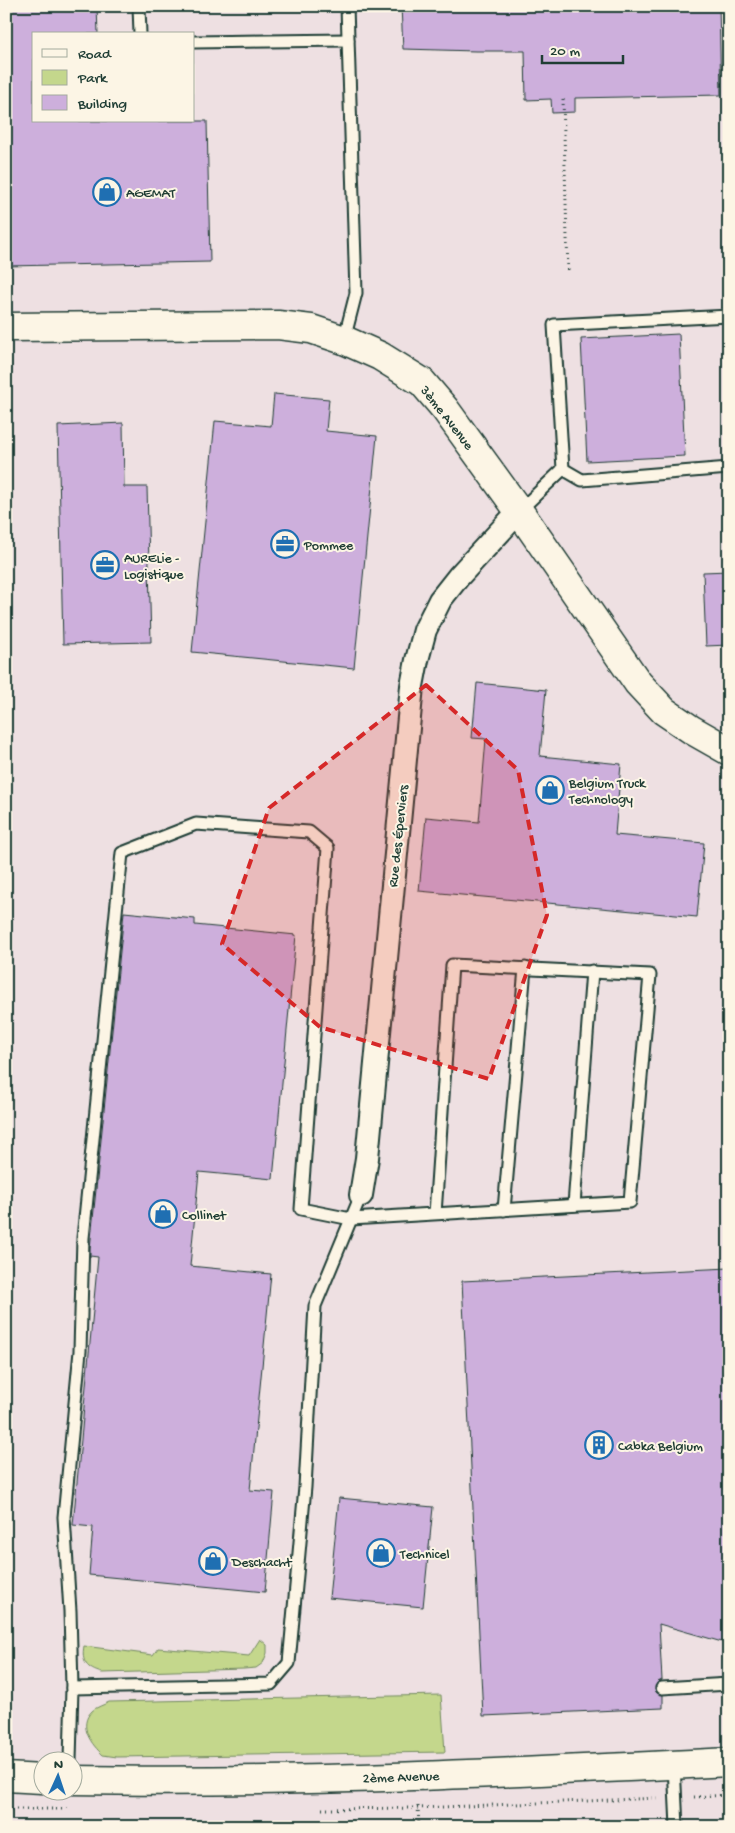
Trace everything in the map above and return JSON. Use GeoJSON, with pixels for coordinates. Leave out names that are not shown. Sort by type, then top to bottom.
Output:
{"type":"FeatureCollection","features":[{"type":"Feature","properties":{"kind":"street","name":"3ème Avenue"},"geometry":{"type":"LineString","coordinates":[[6,327],[278,325],[311,329],[344,340],[380,356],[422,382],[445,409],[519,511],[638,683],[664,711],[692,730],[729,750]]}},
{"type":"Feature","properties":{"kind":"street","name":"Rue des Éperviers"},"geometry":{"type":"LineString","coordinates":[[361,1195],[367,1158],[416,660],[425,630],[440,600],[519,511]]}},
{"type":"Feature","properties":{"kind":"street","name":"2ème Avenue"},"geometry":{"type":"LineString","coordinates":[[82,1780],[162,1782],[417,1776],[729,1762]]}},
{"type":"Feature","properties":{"kind":"street"},"geometry":{"type":"LineString","coordinates":[[6,1777],[32,1778]]}},
{"type":"Feature","properties":{"kind":"lane"},"geometry":{"type":"LineString","coordinates":[[139,6],[140,32]]}},
{"type":"Feature","properties":{"kind":"lane"},"geometry":{"type":"LineString","coordinates":[[344,340],[356,293],[347,6]]}},
{"type":"Feature","properties":{"kind":"lane"},"geometry":{"type":"LineString","coordinates":[[195,42],[348,40]]}},
{"type":"Feature","properties":{"kind":"lane"},"geometry":{"type":"LineString","coordinates":[[519,511],[563,469],[554,325],[729,316]]}},
{"type":"Feature","properties":{"kind":"lane"},"geometry":{"type":"LineString","coordinates":[[563,469],[582,480],[729,468]]}},
{"type":"Feature","properties":{"kind":"lane"},"geometry":{"type":"LineString","coordinates":[[70,1750],[72,1688],[70,1611],[64,1517],[80,1350],[82,1238],[122,853],[196,824],[309,832],[328,848],[301,1209],[351,1219],[436,1214],[504,1210],[574,1205],[630,1202],[650,974],[452,965],[436,1214]]}},
{"type":"Feature","properties":{"kind":"lane"},"geometry":{"type":"LineString","coordinates":[[504,1210],[525,968]]}},
{"type":"Feature","properties":{"kind":"lane"},"geometry":{"type":"LineString","coordinates":[[574,1205],[592,972]]}},
{"type":"Feature","properties":{"kind":"lane"},"geometry":{"type":"LineString","coordinates":[[72,1688],[271,1684],[289,1663],[305,1487],[315,1306],[361,1195]]}},
{"type":"Feature","properties":{"kind":"lane"},"geometry":{"type":"LineString","coordinates":[[662,1688],[729,1684]]}},
{"type":"Feature","properties":{"kind":"lane"},"geometry":{"type":"LineString","coordinates":[[674,1764],[677,1827]]}},
{"type":"Feature","properties":{"kind":"path"},"geometry":{"type":"LineString","coordinates":[[563,98],[568,272]]}},
{"type":"Feature","properties":{"kind":"highlighted area"},"geometry":{"type":"Polygon","coordinates":[[[426,685],[518,770],[547,915],[489,1079],[320,1027],[222,944],[269,808],[426,685]]]}},
{"type":"Feature","properties":{"kind":"shaded area"},"geometry":{"type":"Polygon","coordinates":[[[6,6],[729,6],[729,1827],[6,1827],[6,6]]]}},
{"type":"Feature","properties":{"kind":"green space"},"geometry":{"type":"Polygon","coordinates":[[[260,1639],[267,1645],[267,1653],[263,1663],[256,1668],[102,1673],[89,1667],[84,1661],[83,1656],[84,1646],[153,1655],[158,1648],[249,1656],[260,1639]]]}},
{"type":"Feature","properties":{"kind":"green space"},"geometry":{"type":"Polygon","coordinates":[[[441,1695],[445,1752],[117,1757],[103,1755],[91,1741],[86,1729],[88,1717],[92,1711],[109,1702],[441,1695]]]}},
{"type":"Feature","properties":{"kind":"building","name":"AGEMAT"},"geometry":{"type":"Polygon","coordinates":[[[6,6],[97,6],[98,32],[32,32],[32,122],[207,121],[210,262],[6,266],[6,6]]]}},
{"type":"Feature","properties":{"kind":"building"},"geometry":{"type":"Polygon","coordinates":[[[401,6],[719,6],[721,95],[575,98],[575,112],[552,113],[551,99],[526,100],[525,51],[403,49],[401,6]]]}},
{"type":"Feature","properties":{"kind":"building"},"geometry":{"type":"Polygon","coordinates":[[[679,334],[685,456],[587,461],[581,339],[679,334]]]}},
{"type":"Feature","properties":{"kind":"building","name":"Pommee"},"geometry":{"type":"Polygon","coordinates":[[[274,394],[329,399],[326,431],[377,436],[354,668],[192,652],[215,421],[271,426],[274,394]]]}},
{"type":"Feature","properties":{"kind":"building","name":"AURELie - Logistique"},"geometry":{"type":"Polygon","coordinates":[[[123,423],[124,487],[147,487],[151,642],[63,644],[58,426],[123,423]]]}},
{"type":"Feature","properties":{"kind":"building"},"geometry":{"type":"Polygon","coordinates":[[[729,571],[729,645],[706,646],[703,572],[729,571]]]}},
{"type":"Feature","properties":{"kind":"building","name":"Belgium Truck Technology"},"geometry":{"type":"Polygon","coordinates":[[[477,683],[546,690],[540,756],[621,764],[615,835],[704,843],[697,917],[419,891],[426,817],[479,822],[486,739],[472,738],[477,683]]]}},
{"type":"Feature","properties":{"kind":"building"},"geometry":{"type":"Polygon","coordinates":[[[124,912],[195,919],[195,925],[296,935],[273,1179],[199,1172],[190,1266],[271,1274],[250,1490],[274,1492],[265,1592],[89,1575],[93,1527],[73,1525],[98,1257],[90,1256],[90,1249],[124,912]]]}},
{"type":"Feature","properties":{"kind":"building","name":"Cabka Belgium"},"geometry":{"type":"Polygon","coordinates":[[[729,1268],[729,1644],[659,1624],[662,1680],[658,1682],[655,1688],[656,1692],[663,1695],[663,1708],[483,1716],[462,1281],[729,1268]]]}},
{"type":"Feature","properties":{"kind":"building","name":"Technicel"},"geometry":{"type":"Polygon","coordinates":[[[339,1498],[433,1507],[423,1607],[329,1598],[339,1498]]]}},
{"type":"Feature","properties":{"kind":"place","name":"AGEMAT"},"geometry":{"type":"Point","coordinates":[107,192]}},
{"type":"Feature","properties":{"kind":"place","name":"Pommee"},"geometry":{"type":"Point","coordinates":[285,544]}},
{"type":"Feature","properties":{"kind":"place","name":"AURELie - Logistique"},"geometry":{"type":"Point","coordinates":[105,565]}},
{"type":"Feature","properties":{"kind":"place","name":"Belgium Truck Technology"},"geometry":{"type":"Point","coordinates":[550,790]}},
{"type":"Feature","properties":{"kind":"place","name":"Collinet"},"geometry":{"type":"Point","coordinates":[163,1214]}},
{"type":"Feature","properties":{"kind":"place","name":"Cabka Belgium"},"geometry":{"type":"Point","coordinates":[599,1445]}},
{"type":"Feature","properties":{"kind":"place","name":"Technicel"},"geometry":{"type":"Point","coordinates":[381,1553]}},
{"type":"Feature","properties":{"kind":"place","name":"Deschacht"},"geometry":{"type":"Point","coordinates":[213,1561]}}]}
